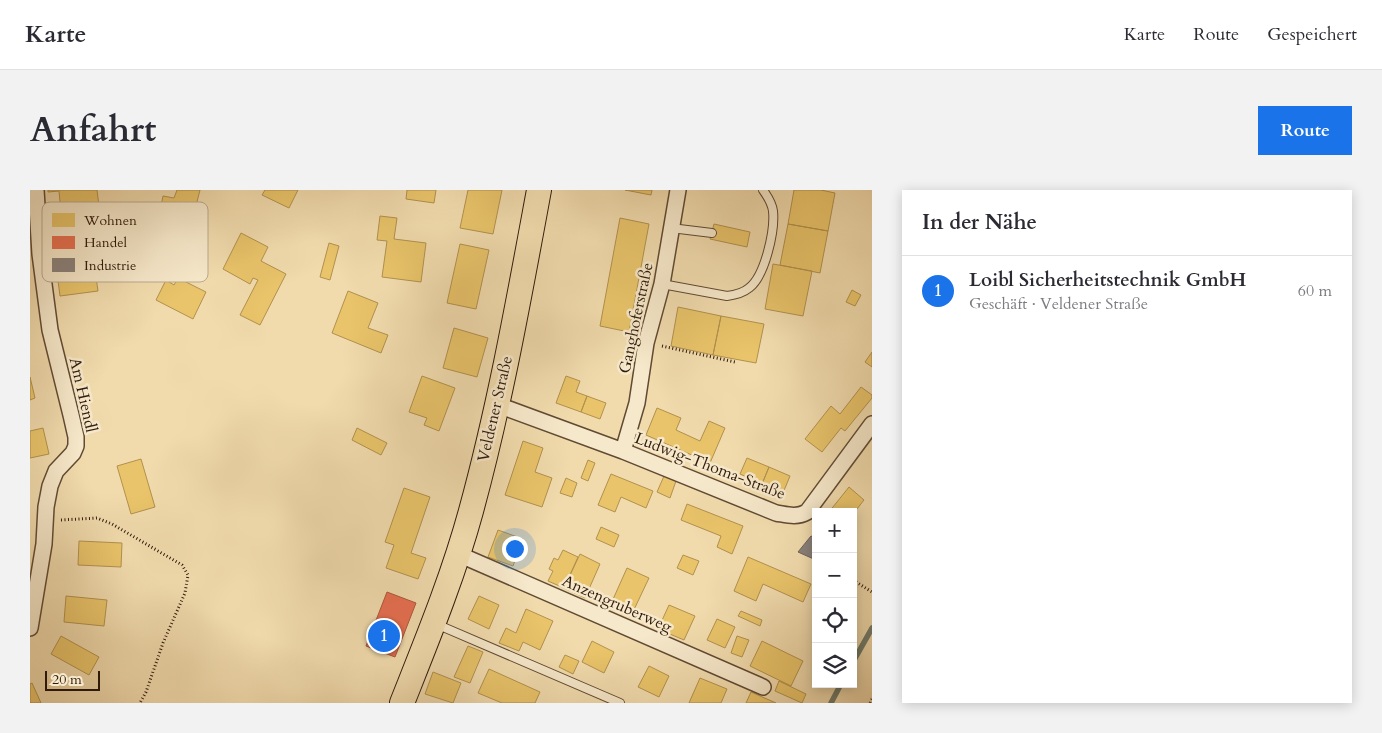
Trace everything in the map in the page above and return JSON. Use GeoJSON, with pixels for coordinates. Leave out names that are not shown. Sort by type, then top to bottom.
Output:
{"type":"FeatureCollection","features":[{"type":"Feature","properties":{"kind":"main road","name":"Veldener Straße"},"geometry":{"type":"LineString","coordinates":[[402,703],[434,623],[458,554],[498,405],[539,190]]}},
{"type":"Feature","properties":{"kind":"street","name":"Am Hiendl"},"geometry":{"type":"LineString","coordinates":[[36,190],[42,269]]}},
{"type":"Feature","properties":{"kind":"street","name":"Ganghoferstraße"},"geometry":{"type":"LineString","coordinates":[[623,451],[637,403],[646,343],[662,284],[678,190]]}},
{"type":"Feature","properties":{"kind":"street","name":"Am Hiendl"},"geometry":{"type":"LineString","coordinates":[[30,628],[44,544],[50,486],[56,471],[73,453],[76,446],[76,437],[50,330],[44,282]]}},
{"type":"Feature","properties":{"kind":"street","name":"Ludwig-Thoma-Straße"},"geometry":{"type":"LineString","coordinates":[[498,405],[623,451],[776,513],[792,516],[799,516],[807,512],[872,424]]}},
{"type":"Feature","properties":{"kind":"street","name":"Anzengruberweg"},"geometry":{"type":"LineString","coordinates":[[458,554],[763,687]]}},
{"type":"Feature","properties":{"kind":"lane"},"geometry":{"type":"LineString","coordinates":[[662,284],[727,296],[749,289],[759,277],[763,268],[772,225],[773,212],[771,202],[763,190]]}},
{"type":"Feature","properties":{"kind":"lane"},"geometry":{"type":"LineString","coordinates":[[671,228],[712,233]]}},
{"type":"Feature","properties":{"kind":"lane"},"geometry":{"type":"LineString","coordinates":[[434,623],[620,703]]}},
{"type":"Feature","properties":{"kind":"path"},"geometry":{"type":"LineString","coordinates":[[646,343],[735,362]]}},
{"type":"Feature","properties":{"kind":"path"},"geometry":{"type":"LineString","coordinates":[[45,521],[98,518],[112,524],[182,565],[188,576],[185,593],[140,703]]}},
{"type":"Feature","properties":{"kind":"path"},"geometry":{"type":"LineString","coordinates":[[857,582],[872,592]]}},
{"type":"Feature","properties":{"kind":"building: Wohnen"},"geometry":{"type":"Polygon","coordinates":[[[48,190],[97,190],[98,202],[60,202],[59,191],[48,192],[48,190]]]}},
{"type":"Feature","properties":{"kind":"building: Wohnen"},"geometry":{"type":"Polygon","coordinates":[[[177,190],[200,190],[197,202],[162,202],[163,196],[174,198],[177,190]]]}},
{"type":"Feature","properties":{"kind":"building: Wohnen"},"geometry":{"type":"Polygon","coordinates":[[[265,190],[298,190],[289,208],[262,195],[265,190]]]}},
{"type":"Feature","properties":{"kind":"building: Wohnen"},"geometry":{"type":"Polygon","coordinates":[[[407,190],[436,190],[434,203],[406,199],[407,190]]]}},
{"type":"Feature","properties":{"kind":"building: Wohnen"},"geometry":{"type":"Polygon","coordinates":[[[468,190],[502,190],[493,234],[460,228],[468,190]]]}},
{"type":"Feature","properties":{"kind":"building: Wohnen"},"geometry":{"type":"Polygon","coordinates":[[[625,190],[652,190],[651,195],[625,190]]]}},
{"type":"Feature","properties":{"kind":"building: Wohnen"},"geometry":{"type":"Polygon","coordinates":[[[794,190],[821,190],[835,193],[828,231],[788,224],[794,190]]]}},
{"type":"Feature","properties":{"kind":"building: Wohnen"},"geometry":{"type":"Polygon","coordinates":[[[380,216],[397,218],[394,239],[426,243],[421,282],[382,277],[387,241],[377,240],[380,216]]]}},
{"type":"Feature","properties":{"kind":"building: Wohnen"},"geometry":{"type":"Polygon","coordinates":[[[620,218],[649,224],[629,332],[600,326],[620,218]]]}},
{"type":"Feature","properties":{"kind":"building: Wohnen"},"geometry":{"type":"Polygon","coordinates":[[[714,224],[750,232],[747,247],[710,239],[714,224]]]}},
{"type":"Feature","properties":{"kind":"building: Wohnen"},"geometry":{"type":"Polygon","coordinates":[[[788,224],[828,231],[820,273],[780,265],[788,224]]]}},
{"type":"Feature","properties":{"kind":"building: Wohnen"},"geometry":{"type":"Polygon","coordinates":[[[241,233],[268,247],[261,261],[286,274],[260,325],[240,315],[258,280],[253,278],[250,284],[223,269],[241,233]]]}},
{"type":"Feature","properties":{"kind":"building: Wohnen"},"geometry":{"type":"Polygon","coordinates":[[[329,243],[339,246],[330,280],[320,277],[329,243]]]}},
{"type":"Feature","properties":{"kind":"building: Wohnen"},"geometry":{"type":"Polygon","coordinates":[[[460,244],[489,250],[476,309],[447,303],[460,244]]]}},
{"type":"Feature","properties":{"kind":"building: Wohnen"},"geometry":{"type":"Polygon","coordinates":[[[773,264],[812,271],[803,316],[765,309],[773,264]]]}},
{"type":"Feature","properties":{"kind":"building: Wohnen"},"geometry":{"type":"Polygon","coordinates":[[[58,282],[97,282],[98,291],[60,296],[58,282]]]}},
{"type":"Feature","properties":{"kind":"building: Wohnen"},"geometry":{"type":"Polygon","coordinates":[[[165,282],[174,285],[176,282],[186,282],[206,292],[193,319],[156,300],[165,282]]]}},
{"type":"Feature","properties":{"kind":"building: Wohnen"},"geometry":{"type":"Polygon","coordinates":[[[852,290],[861,295],[855,306],[846,302],[852,290]]]}},
{"type":"Feature","properties":{"kind":"building: Wohnen"},"geometry":{"type":"Polygon","coordinates":[[[348,291],[378,303],[368,328],[388,335],[381,353],[332,333],[348,291]]]}},
{"type":"Feature","properties":{"kind":"building: Wohnen"},"geometry":{"type":"Polygon","coordinates":[[[678,307],[721,316],[713,355],[671,346],[678,307]]]}},
{"type":"Feature","properties":{"kind":"building: Wohnen"},"geometry":{"type":"Polygon","coordinates":[[[721,316],[764,324],[756,363],[713,355],[721,316]]]}},
{"type":"Feature","properties":{"kind":"building: Wohnen"},"geometry":{"type":"Polygon","coordinates":[[[454,328],[488,338],[477,377],[443,368],[454,328]]]}},
{"type":"Feature","properties":{"kind":"building: Wohnen"},"geometry":{"type":"Polygon","coordinates":[[[872,352],[872,367],[865,362],[872,352]]]}},
{"type":"Feature","properties":{"kind":"building: Wohnen"},"geometry":{"type":"Polygon","coordinates":[[[422,376],[455,388],[439,431],[424,425],[427,418],[409,412],[422,376]]]}},
{"type":"Feature","properties":{"kind":"building: Wohnen"},"geometry":{"type":"Polygon","coordinates":[[[566,376],[580,381],[576,392],[587,396],[581,412],[556,403],[566,376]]]}},
{"type":"Feature","properties":{"kind":"building: Wohnen"},"geometry":{"type":"Polygon","coordinates":[[[30,377],[35,398],[30,400],[30,377]]]}},
{"type":"Feature","properties":{"kind":"building: Wohnen"},"geometry":{"type":"Polygon","coordinates":[[[861,387],[872,395],[872,398],[845,431],[841,428],[822,452],[805,439],[831,406],[840,414],[861,387]]]}},
{"type":"Feature","properties":{"kind":"building: Wohnen"},"geometry":{"type":"Polygon","coordinates":[[[587,396],[606,403],[600,419],[581,412],[587,396]]]}},
{"type":"Feature","properties":{"kind":"building: Wohnen"},"geometry":{"type":"Polygon","coordinates":[[[657,408],[681,418],[676,430],[700,441],[709,421],[725,428],[710,463],[646,435],[657,408]]]}},
{"type":"Feature","properties":{"kind":"building: Wohnen"},"geometry":{"type":"Polygon","coordinates":[[[43,428],[49,454],[30,458],[30,431],[43,428]]]}},
{"type":"Feature","properties":{"kind":"building: Wohnen"},"geometry":{"type":"Polygon","coordinates":[[[357,428],[387,443],[381,455],[352,440],[357,428]]]}},
{"type":"Feature","properties":{"kind":"building: Wohnen"},"geometry":{"type":"Polygon","coordinates":[[[523,441],[543,448],[535,472],[552,478],[542,507],[505,495],[523,441]]]}},
{"type":"Feature","properties":{"kind":"building: Wohnen"},"geometry":{"type":"Polygon","coordinates":[[[747,458],[769,467],[762,484],[740,474],[747,458]]]}},
{"type":"Feature","properties":{"kind":"building: Wohnen"},"geometry":{"type":"Polygon","coordinates":[[[141,459],[155,507],[131,514],[117,466],[141,459]]]}},
{"type":"Feature","properties":{"kind":"building: Wohnen"},"geometry":{"type":"Polygon","coordinates":[[[588,460],[595,463],[588,481],[581,478],[588,460]]]}},
{"type":"Feature","properties":{"kind":"building: Wohnen"},"geometry":{"type":"Polygon","coordinates":[[[769,467],[790,476],[783,493],[762,484],[769,467]]]}},
{"type":"Feature","properties":{"kind":"building: Wohnen"},"geometry":{"type":"Polygon","coordinates":[[[611,474],[653,491],[646,508],[621,497],[615,512],[598,505],[611,474]]]}},
{"type":"Feature","properties":{"kind":"building: Wohnen"},"geometry":{"type":"Polygon","coordinates":[[[664,476],[676,481],[670,498],[657,492],[664,476]]]}},
{"type":"Feature","properties":{"kind":"building: Wohnen"},"geometry":{"type":"Polygon","coordinates":[[[566,478],[577,483],[572,497],[560,493],[566,478]]]}},
{"type":"Feature","properties":{"kind":"building: Wohnen"},"geometry":{"type":"Polygon","coordinates":[[[849,487],[864,500],[857,509],[832,508],[849,487]]]}},
{"type":"Feature","properties":{"kind":"building: Wohnen"},"geometry":{"type":"Polygon","coordinates":[[[404,488],[430,497],[411,553],[426,558],[418,579],[386,568],[394,545],[385,542],[404,488]]]}},
{"type":"Feature","properties":{"kind":"building: Wohnen"},"geometry":{"type":"Polygon","coordinates":[[[687,504],[743,526],[732,554],[717,547],[721,536],[681,520],[687,504]]]}},
{"type":"Feature","properties":{"kind":"building: Wohnen"},"geometry":{"type":"Polygon","coordinates":[[[601,527],[619,535],[614,547],[596,539],[601,527]]]}},
{"type":"Feature","properties":{"kind":"building: Wohnen"},"geometry":{"type":"Polygon","coordinates":[[[498,530],[523,539],[513,566],[488,557],[498,530]]]}},
{"type":"Feature","properties":{"kind":"building: Wohnen"},"geometry":{"type":"Polygon","coordinates":[[[79,541],[122,543],[121,567],[78,565],[79,541]]]}},
{"type":"Feature","properties":{"kind":"building: Wohnen"},"geometry":{"type":"Polygon","coordinates":[[[563,550],[578,557],[564,588],[548,581],[553,571],[549,569],[554,558],[558,560],[563,550]]]}},
{"type":"Feature","properties":{"kind":"building: Wohnen"},"geometry":{"type":"Polygon","coordinates":[[[580,554],[600,564],[585,598],[564,588],[580,554]]]}},
{"type":"Feature","properties":{"kind":"building: Wohnen"},"geometry":{"type":"Polygon","coordinates":[[[683,555],[699,561],[693,575],[677,568],[683,555]]]}},
{"type":"Feature","properties":{"kind":"building: Wohnen"},"geometry":{"type":"Polygon","coordinates":[[[748,557],[811,584],[803,602],[763,584],[756,601],[734,591],[748,557]]]}},
{"type":"Feature","properties":{"kind":"building: Wohnen"},"geometry":{"type":"Polygon","coordinates":[[[627,568],[649,578],[631,616],[610,606],[627,568]]]}},
{"type":"Feature","properties":{"kind":"building: Wohnen"},"geometry":{"type":"Polygon","coordinates":[[[66,596],[107,600],[104,626],[64,622],[66,596]]]}},
{"type":"Feature","properties":{"kind":"building: Wohnen"},"geometry":{"type":"Polygon","coordinates":[[[479,596],[499,605],[489,629],[468,619],[479,596]]]}},
{"type":"Feature","properties":{"kind":"building: Wohnen"},"geometry":{"type":"Polygon","coordinates":[[[669,605],[695,616],[684,640],[658,629],[669,605]]]}},
{"type":"Feature","properties":{"kind":"building: Wohnen"},"geometry":{"type":"Polygon","coordinates":[[[526,609],[553,621],[540,650],[523,642],[519,651],[499,643],[506,628],[516,633],[526,609]]]}},
{"type":"Feature","properties":{"kind":"building: Wohnen"},"geometry":{"type":"Polygon","coordinates":[[[741,611],[762,620],[760,626],[738,616],[741,611]]]}},
{"type":"Feature","properties":{"kind":"building: Wohnen"},"geometry":{"type":"Polygon","coordinates":[[[717,619],[735,627],[725,648],[707,640],[717,619]]]}},
{"type":"Feature","properties":{"kind":"building: Wohnen"},"geometry":{"type":"Polygon","coordinates":[[[61,636],[99,657],[89,675],[51,654],[61,636]]]}},
{"type":"Feature","properties":{"kind":"building: Wohnen"},"geometry":{"type":"Polygon","coordinates":[[[737,636],[749,640],[742,657],[731,653],[737,636]]]}},
{"type":"Feature","properties":{"kind":"building: Wohnen"},"geometry":{"type":"Polygon","coordinates":[[[592,641],[614,652],[604,673],[582,662],[592,641]]]}},
{"type":"Feature","properties":{"kind":"building: Wohnen"},"geometry":{"type":"Polygon","coordinates":[[[762,641],[803,661],[791,686],[750,666],[762,641]]]}},
{"type":"Feature","properties":{"kind":"building: Wohnen"},"geometry":{"type":"Polygon","coordinates":[[[468,646],[483,652],[470,683],[454,677],[468,646]]]}},
{"type":"Feature","properties":{"kind":"building: Wohnen"},"geometry":{"type":"Polygon","coordinates":[[[565,655],[579,661],[573,674],[559,667],[565,655]]]}},
{"type":"Feature","properties":{"kind":"building: Wohnen"},"geometry":{"type":"Polygon","coordinates":[[[649,666],[669,676],[659,697],[638,687],[649,666]]]}},
{"type":"Feature","properties":{"kind":"building: Wohnen"},"geometry":{"type":"Polygon","coordinates":[[[489,669],[540,692],[535,703],[502,703],[478,693],[489,669]]]}},
{"type":"Feature","properties":{"kind":"building: Wohnen"},"geometry":{"type":"Polygon","coordinates":[[[433,672],[461,683],[453,703],[425,694],[433,672]]]}},
{"type":"Feature","properties":{"kind":"building: Wohnen"},"geometry":{"type":"Polygon","coordinates":[[[700,678],[727,689],[721,703],[689,703],[700,678]]]}},
{"type":"Feature","properties":{"kind":"building: Wohnen"},"geometry":{"type":"Polygon","coordinates":[[[779,681],[806,694],[802,703],[775,691],[779,681]]]}},
{"type":"Feature","properties":{"kind":"building: Wohnen"},"geometry":{"type":"Polygon","coordinates":[[[32,683],[41,703],[30,703],[30,684],[32,683]]]}},
{"type":"Feature","properties":{"kind":"building: Wohnen"},"geometry":{"type":"Polygon","coordinates":[[[751,692],[776,703],[746,703],[751,692]]]}},
{"type":"Feature","properties":{"kind":"building: Handel"},"geometry":{"type":"Polygon","coordinates":[[[387,592],[416,603],[395,657],[366,646],[387,592]]]}},
{"type":"Feature","properties":{"kind":"building: Industrie"},"geometry":{"type":"Polygon","coordinates":[[[811,536],[812,536],[812,558],[798,552],[811,536]]]}},
{"type":"Feature","properties":{"kind":"waterway"},"geometry":{"type":"LineString","coordinates":[[857,655],[872,628]]}},
{"type":"Feature","properties":{"kind":"waterway"},"geometry":{"type":"LineString","coordinates":[[831,703],[839,688]]}},
{"type":"Feature","properties":{"kind":"place","name":"Loibl Sicherheitstechnik GmbH"},"geometry":{"type":"Point","coordinates":[384,636]}}]}
